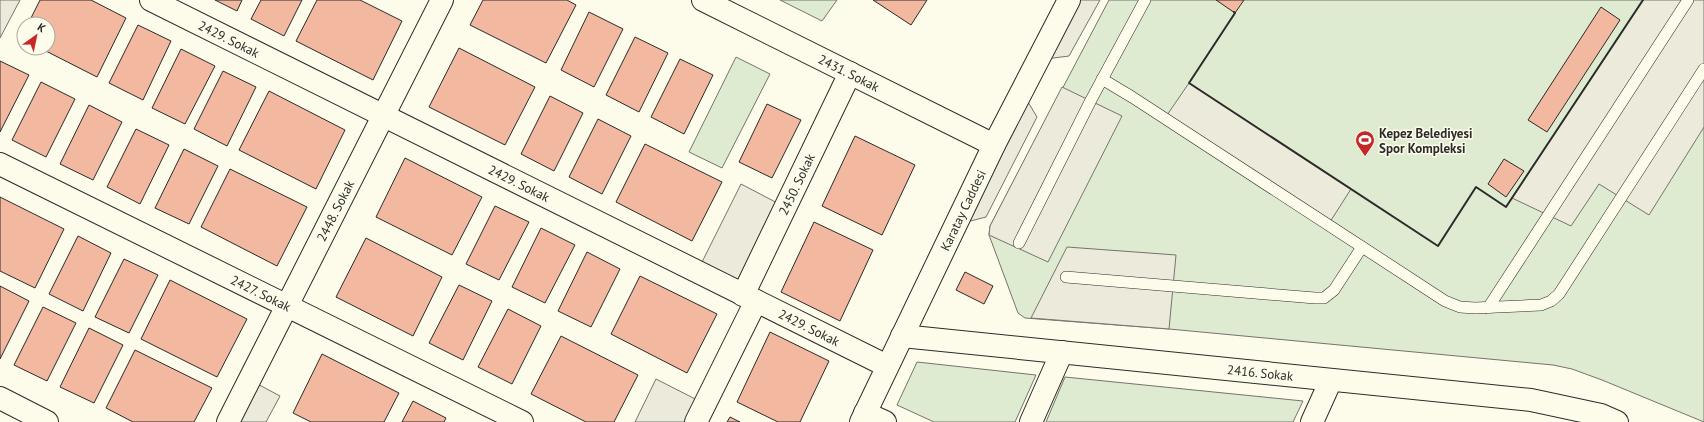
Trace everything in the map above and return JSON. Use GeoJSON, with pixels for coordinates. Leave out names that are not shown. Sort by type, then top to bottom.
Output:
{"type":"FeatureCollection","features":[{"type":"Feature","properties":{"kind":"street","name":"2429. Sokak"},"geometry":{"type":"LineString","coordinates":[[152,0],[887,366]]}},
{"type":"Feature","properties":{"kind":"street","name":"2448. Sokak"},"geometry":{"type":"LineString","coordinates":[[228,422],[442,0]]}},
{"type":"Feature","properties":{"kind":"street","name":"2431. Sokak"},"geometry":{"type":"LineString","coordinates":[[703,0],[994,145]]}},
{"type":"Feature","properties":{"kind":"street","name":"Karatay Caddesi"},"geometry":{"type":"LineString","coordinates":[[863,418],[994,145],[1069,0]]}},
{"type":"Feature","properties":{"kind":"street","name":"2450. Sokak"},"geometry":{"type":"LineString","coordinates":[[696,422],[749,298],[850,73]]}},
{"type":"Feature","properties":{"kind":"street","name":"2427. Sokak"},"geometry":{"type":"LineString","coordinates":[[0,164],[522,422]]}},
{"type":"Feature","properties":{"kind":"street","name":"2416. Sokak"},"geometry":{"type":"LineString","coordinates":[[902,336],[1531,400],[1601,415],[1617,422]]}},
{"type":"Feature","properties":{"kind":"street"},"geometry":{"type":"LineString","coordinates":[[1031,422],[1062,352]]}},
{"type":"Feature","properties":{"kind":"street"},"geometry":{"type":"LineString","coordinates":[[1312,422],[1331,380]]}},
{"type":"Feature","properties":{"kind":"street"},"geometry":{"type":"LineString","coordinates":[[0,398],[47,422]]}},
{"type":"Feature","properties":{"kind":"street"},"geometry":{"type":"LineString","coordinates":[[863,418],[885,422]]}},
{"type":"Feature","properties":{"kind":"lane"},"geometry":{"type":"LineString","coordinates":[[1019,243],[1102,79],[1145,0]]}},
{"type":"Feature","properties":{"kind":"lane"},"geometry":{"type":"LineString","coordinates":[[1488,308],[1688,0]]}},
{"type":"Feature","properties":{"kind":"lane"},"geometry":{"type":"LineString","coordinates":[[1102,79],[1445,301],[1460,307],[1488,308],[1541,305],[1551,301],[1559,294],[1704,68]]}},
{"type":"Feature","properties":{"kind":"lane"},"geometry":{"type":"LineString","coordinates":[[1066,277],[1324,298],[1334,290],[1362,247]]}},
{"type":"Feature","properties":{"kind":"green space"},"geometry":{"type":"Polygon","coordinates":[[[780,0],[837,0],[822,21],[780,0]]]}},
{"type":"Feature","properties":{"kind":"green space","name":"Kepez Belediyesi Spor Kompleksi"},"geometry":{"type":"Polygon","coordinates":[[[1109,0],[1704,0],[1704,422],[1602,380],[1572,369],[1553,365],[1169,329],[1025,318],[1018,313],[989,235],[990,226],[1109,0]]]}},
{"type":"Feature","properties":{"kind":"green space"},"geometry":{"type":"Polygon","coordinates":[[[736,57],[770,74],[722,168],[689,152],[736,57]]]}},
{"type":"Feature","properties":{"kind":"green space"},"geometry":{"type":"Polygon","coordinates":[[[917,362],[1036,375],[1015,422],[934,422],[897,405],[917,362]]]}},
{"type":"Feature","properties":{"kind":"green space"},"geometry":{"type":"Polygon","coordinates":[[[1065,377],[1303,401],[1293,422],[1046,422],[1065,377]]]}},
{"type":"Feature","properties":{"kind":"shaded area"},"geometry":{"type":"Polygon","coordinates":[[[0,0],[20,0],[0,38],[0,0]]]}},
{"type":"Feature","properties":{"kind":"shaded area"},"geometry":{"type":"Polygon","coordinates":[[[1069,0],[1100,0],[1069,56],[1038,60],[1069,0]]]}},
{"type":"Feature","properties":{"kind":"shaded area"},"geometry":{"type":"Polygon","coordinates":[[[1643,0],[1704,0],[1704,127],[1649,215],[1599,184],[1571,226],[1512,198],[1643,0]]]}},
{"type":"Feature","properties":{"kind":"shaded area"},"geometry":{"type":"Polygon","coordinates":[[[1189,83],[1351,189],[1328,225],[1165,118],[1189,83]]]}},
{"type":"Feature","properties":{"kind":"shaded area"},"geometry":{"type":"Polygon","coordinates":[[[1062,87],[1122,116],[1048,262],[989,235],[990,226],[1062,87]]]}},
{"type":"Feature","properties":{"kind":"shaded area"},"geometry":{"type":"Polygon","coordinates":[[[1022,92],[1037,117],[986,217],[955,225],[1022,92]]]}},
{"type":"Feature","properties":{"kind":"shaded area"},"geometry":{"type":"Polygon","coordinates":[[[741,184],[785,207],[743,295],[697,272],[741,184]]]}},
{"type":"Feature","properties":{"kind":"shaded area"},"geometry":{"type":"Polygon","coordinates":[[[1067,247],[1176,255],[1169,329],[1031,318],[1067,247]]]}},
{"type":"Feature","properties":{"kind":"shaded area"},"geometry":{"type":"Polygon","coordinates":[[[656,379],[705,404],[696,422],[635,422],[656,379]]]}},
{"type":"Feature","properties":{"kind":"shaded area"},"geometry":{"type":"Polygon","coordinates":[[[250,380],[280,396],[266,422],[228,422],[250,380]]]}},
{"type":"Feature","properties":{"kind":"building"},"geometry":{"type":"Polygon","coordinates":[[[40,0],[91,0],[126,18],[97,77],[56,56],[56,16],[32,16],[40,0]]]}},
{"type":"Feature","properties":{"kind":"building"},"geometry":{"type":"Polygon","coordinates":[[[215,0],[242,0],[237,11],[215,0]]]}},
{"type":"Feature","properties":{"kind":"building"},"geometry":{"type":"Polygon","coordinates":[[[261,0],[302,0],[284,36],[251,19],[261,0]]]}},
{"type":"Feature","properties":{"kind":"building"},"geometry":{"type":"Polygon","coordinates":[[[317,0],[360,0],[402,21],[373,80],[296,41],[317,0]]]}},
{"type":"Feature","properties":{"kind":"building"},"geometry":{"type":"Polygon","coordinates":[[[483,0],[567,0],[576,5],[546,63],[470,25],[483,0]]]}},
{"type":"Feature","properties":{"kind":"building"},"geometry":{"type":"Polygon","coordinates":[[[873,0],[927,0],[911,25],[873,0]]]}},
{"type":"Feature","properties":{"kind":"building"},"geometry":{"type":"Polygon","coordinates":[[[1216,0],[1244,0],[1235,13],[1216,0]]]}},
{"type":"Feature","properties":{"kind":"building"},"geometry":{"type":"Polygon","coordinates":[[[1601,7],[1620,20],[1547,132],[1528,120],[1601,7]]]}},
{"type":"Feature","properties":{"kind":"building"},"geometry":{"type":"Polygon","coordinates":[[[589,12],[623,29],[594,87],[561,70],[589,12]]]}},
{"type":"Feature","properties":{"kind":"building"},"geometry":{"type":"Polygon","coordinates":[[[138,25],[171,41],[143,100],[109,83],[138,25]]]}},
{"type":"Feature","properties":{"kind":"building"},"geometry":{"type":"Polygon","coordinates":[[[635,37],[668,53],[639,112],[606,95],[635,37]]]}},
{"type":"Feature","properties":{"kind":"building"},"geometry":{"type":"Polygon","coordinates":[[[459,48],[535,87],[505,145],[429,107],[459,48]]]}},
{"type":"Feature","properties":{"kind":"building"},"geometry":{"type":"Polygon","coordinates":[[[181,49],[215,66],[185,124],[152,108],[181,49]]]}},
{"type":"Feature","properties":{"kind":"building"},"geometry":{"type":"Polygon","coordinates":[[[680,59],[713,75],[684,134],[651,117],[680,59]]]}},
{"type":"Feature","properties":{"kind":"building"},"geometry":{"type":"Polygon","coordinates":[[[0,61],[29,75],[0,132],[0,61]]]}},
{"type":"Feature","properties":{"kind":"building"},"geometry":{"type":"Polygon","coordinates":[[[223,71],[256,87],[227,146],[194,129],[223,71]]]}},
{"type":"Feature","properties":{"kind":"building"},"geometry":{"type":"Polygon","coordinates":[[[41,82],[75,99],[46,157],[12,140],[41,82]]]}},
{"type":"Feature","properties":{"kind":"building"},"geometry":{"type":"Polygon","coordinates":[[[269,91],[345,130],[316,189],[239,150],[269,91]]]}},
{"type":"Feature","properties":{"kind":"building"},"geometry":{"type":"Polygon","coordinates":[[[550,96],[583,113],[554,171],[521,154],[550,96]]]}},
{"type":"Feature","properties":{"kind":"building"},"geometry":{"type":"Polygon","coordinates":[[[767,104],[801,120],[772,178],[739,162],[767,104]]]}},
{"type":"Feature","properties":{"kind":"building"},"geometry":{"type":"Polygon","coordinates":[[[89,105],[122,122],[93,180],[60,164],[89,105]]]}},
{"type":"Feature","properties":{"kind":"building"},"geometry":{"type":"Polygon","coordinates":[[[598,119],[631,136],[602,194],[569,177],[598,119]]]}},
{"type":"Feature","properties":{"kind":"building"},"geometry":{"type":"Polygon","coordinates":[[[136,129],[169,145],[140,204],[107,187],[136,129]]]}},
{"type":"Feature","properties":{"kind":"building"},"geometry":{"type":"Polygon","coordinates":[[[855,136],[915,165],[882,235],[822,206],[855,136]]]}},
{"type":"Feature","properties":{"kind":"building"},"geometry":{"type":"Polygon","coordinates":[[[645,144],[722,182],[692,241],[616,202],[645,144]]]}},
{"type":"Feature","properties":{"kind":"building"},"geometry":{"type":"Polygon","coordinates":[[[184,149],[218,166],[189,224],[155,208],[184,149]]]}},
{"type":"Feature","properties":{"kind":"building"},"geometry":{"type":"Polygon","coordinates":[[[405,158],[482,197],[452,255],[376,217],[405,158]]]}},
{"type":"Feature","properties":{"kind":"building"},"geometry":{"type":"Polygon","coordinates":[[[1504,159],[1524,171],[1506,197],[1488,184],[1504,159]]]}},
{"type":"Feature","properties":{"kind":"building"},"geometry":{"type":"Polygon","coordinates":[[[230,169],[307,207],[277,266],[201,227],[230,169]]]}},
{"type":"Feature","properties":{"kind":"building"},"geometry":{"type":"Polygon","coordinates":[[[0,197],[64,229],[35,288],[0,271],[0,197]]]}},
{"type":"Feature","properties":{"kind":"building"},"geometry":{"type":"Polygon","coordinates":[[[495,206],[529,222],[499,280],[466,264],[495,206]]]}},
{"type":"Feature","properties":{"kind":"building"},"geometry":{"type":"Polygon","coordinates":[[[814,222],[873,250],[840,321],[781,292],[814,222]]]}},
{"type":"Feature","properties":{"kind":"building"},"geometry":{"type":"Polygon","coordinates":[[[541,228],[575,245],[545,303],[512,287],[541,228]]]}},
{"type":"Feature","properties":{"kind":"building"},"geometry":{"type":"Polygon","coordinates":[[[78,236],[111,253],[83,311],[49,294],[78,236]]]}},
{"type":"Feature","properties":{"kind":"building"},"geometry":{"type":"Polygon","coordinates":[[[366,238],[442,277],[413,336],[336,297],[366,238]]]}},
{"type":"Feature","properties":{"kind":"building"},"geometry":{"type":"Polygon","coordinates":[[[587,252],[620,269],[591,327],[558,311],[587,252]]]}},
{"type":"Feature","properties":{"kind":"building"},"geometry":{"type":"Polygon","coordinates":[[[124,259],[158,275],[129,333],[95,317],[124,259]]]}},
{"type":"Feature","properties":{"kind":"building"},"geometry":{"type":"Polygon","coordinates":[[[965,272],[993,286],[984,304],[956,290],[965,272]]]}},
{"type":"Feature","properties":{"kind":"building"},"geometry":{"type":"Polygon","coordinates":[[[640,276],[717,314],[687,373],[611,334],[640,276]]]}},
{"type":"Feature","properties":{"kind":"building"},"geometry":{"type":"Polygon","coordinates":[[[170,280],[247,319],[217,377],[141,339],[170,280]]]}},
{"type":"Feature","properties":{"kind":"building"},"geometry":{"type":"Polygon","coordinates":[[[459,285],[492,301],[463,360],[429,343],[459,285]]]}},
{"type":"Feature","properties":{"kind":"building"},"geometry":{"type":"Polygon","coordinates":[[[0,286],[29,301],[0,359],[0,286]]]}},
{"type":"Feature","properties":{"kind":"building"},"geometry":{"type":"Polygon","coordinates":[[[43,307],[76,323],[47,381],[14,365],[43,307]]]}},
{"type":"Feature","properties":{"kind":"building"},"geometry":{"type":"Polygon","coordinates":[[[508,309],[541,326],[512,384],[478,367],[508,309]]]}},
{"type":"Feature","properties":{"kind":"building"},"geometry":{"type":"Polygon","coordinates":[[[89,328],[123,345],[94,403],[60,387],[89,328]]]}},
{"type":"Feature","properties":{"kind":"building"},"geometry":{"type":"Polygon","coordinates":[[[770,332],[829,361],[800,422],[778,422],[737,402],[770,332]]]}},
{"type":"Feature","properties":{"kind":"building"},"geometry":{"type":"Polygon","coordinates":[[[561,336],[638,375],[614,422],[586,422],[531,394],[561,336]]]}},
{"type":"Feature","properties":{"kind":"building"},"geometry":{"type":"Polygon","coordinates":[[[135,350],[212,388],[194,422],[133,422],[106,408],[135,350]]]}},
{"type":"Feature","properties":{"kind":"building"},"geometry":{"type":"Polygon","coordinates":[[[322,354],[399,393],[384,422],[311,422],[293,413],[322,354]]]}},
{"type":"Feature","properties":{"kind":"building"},"geometry":{"type":"Polygon","coordinates":[[[413,401],[446,418],[444,422],[402,422],[413,401]]]}},
{"type":"Feature","properties":{"kind":"building"},"geometry":{"type":"Polygon","coordinates":[[[730,417],[740,422],[727,422],[730,417]]]}},
{"type":"Feature","properties":{"kind":"wall"},"geometry":{"type":"LineString","coordinates":[[1234,12],[1235,13],[1189,83],[1438,246],[1476,187],[1506,207],[1643,0]]}},
{"type":"Feature","properties":{"kind":"place","name":"Kepez Belediyesi Spor Kompleksi"},"geometry":{"type":"Point","coordinates":[1365,157]}}]}
